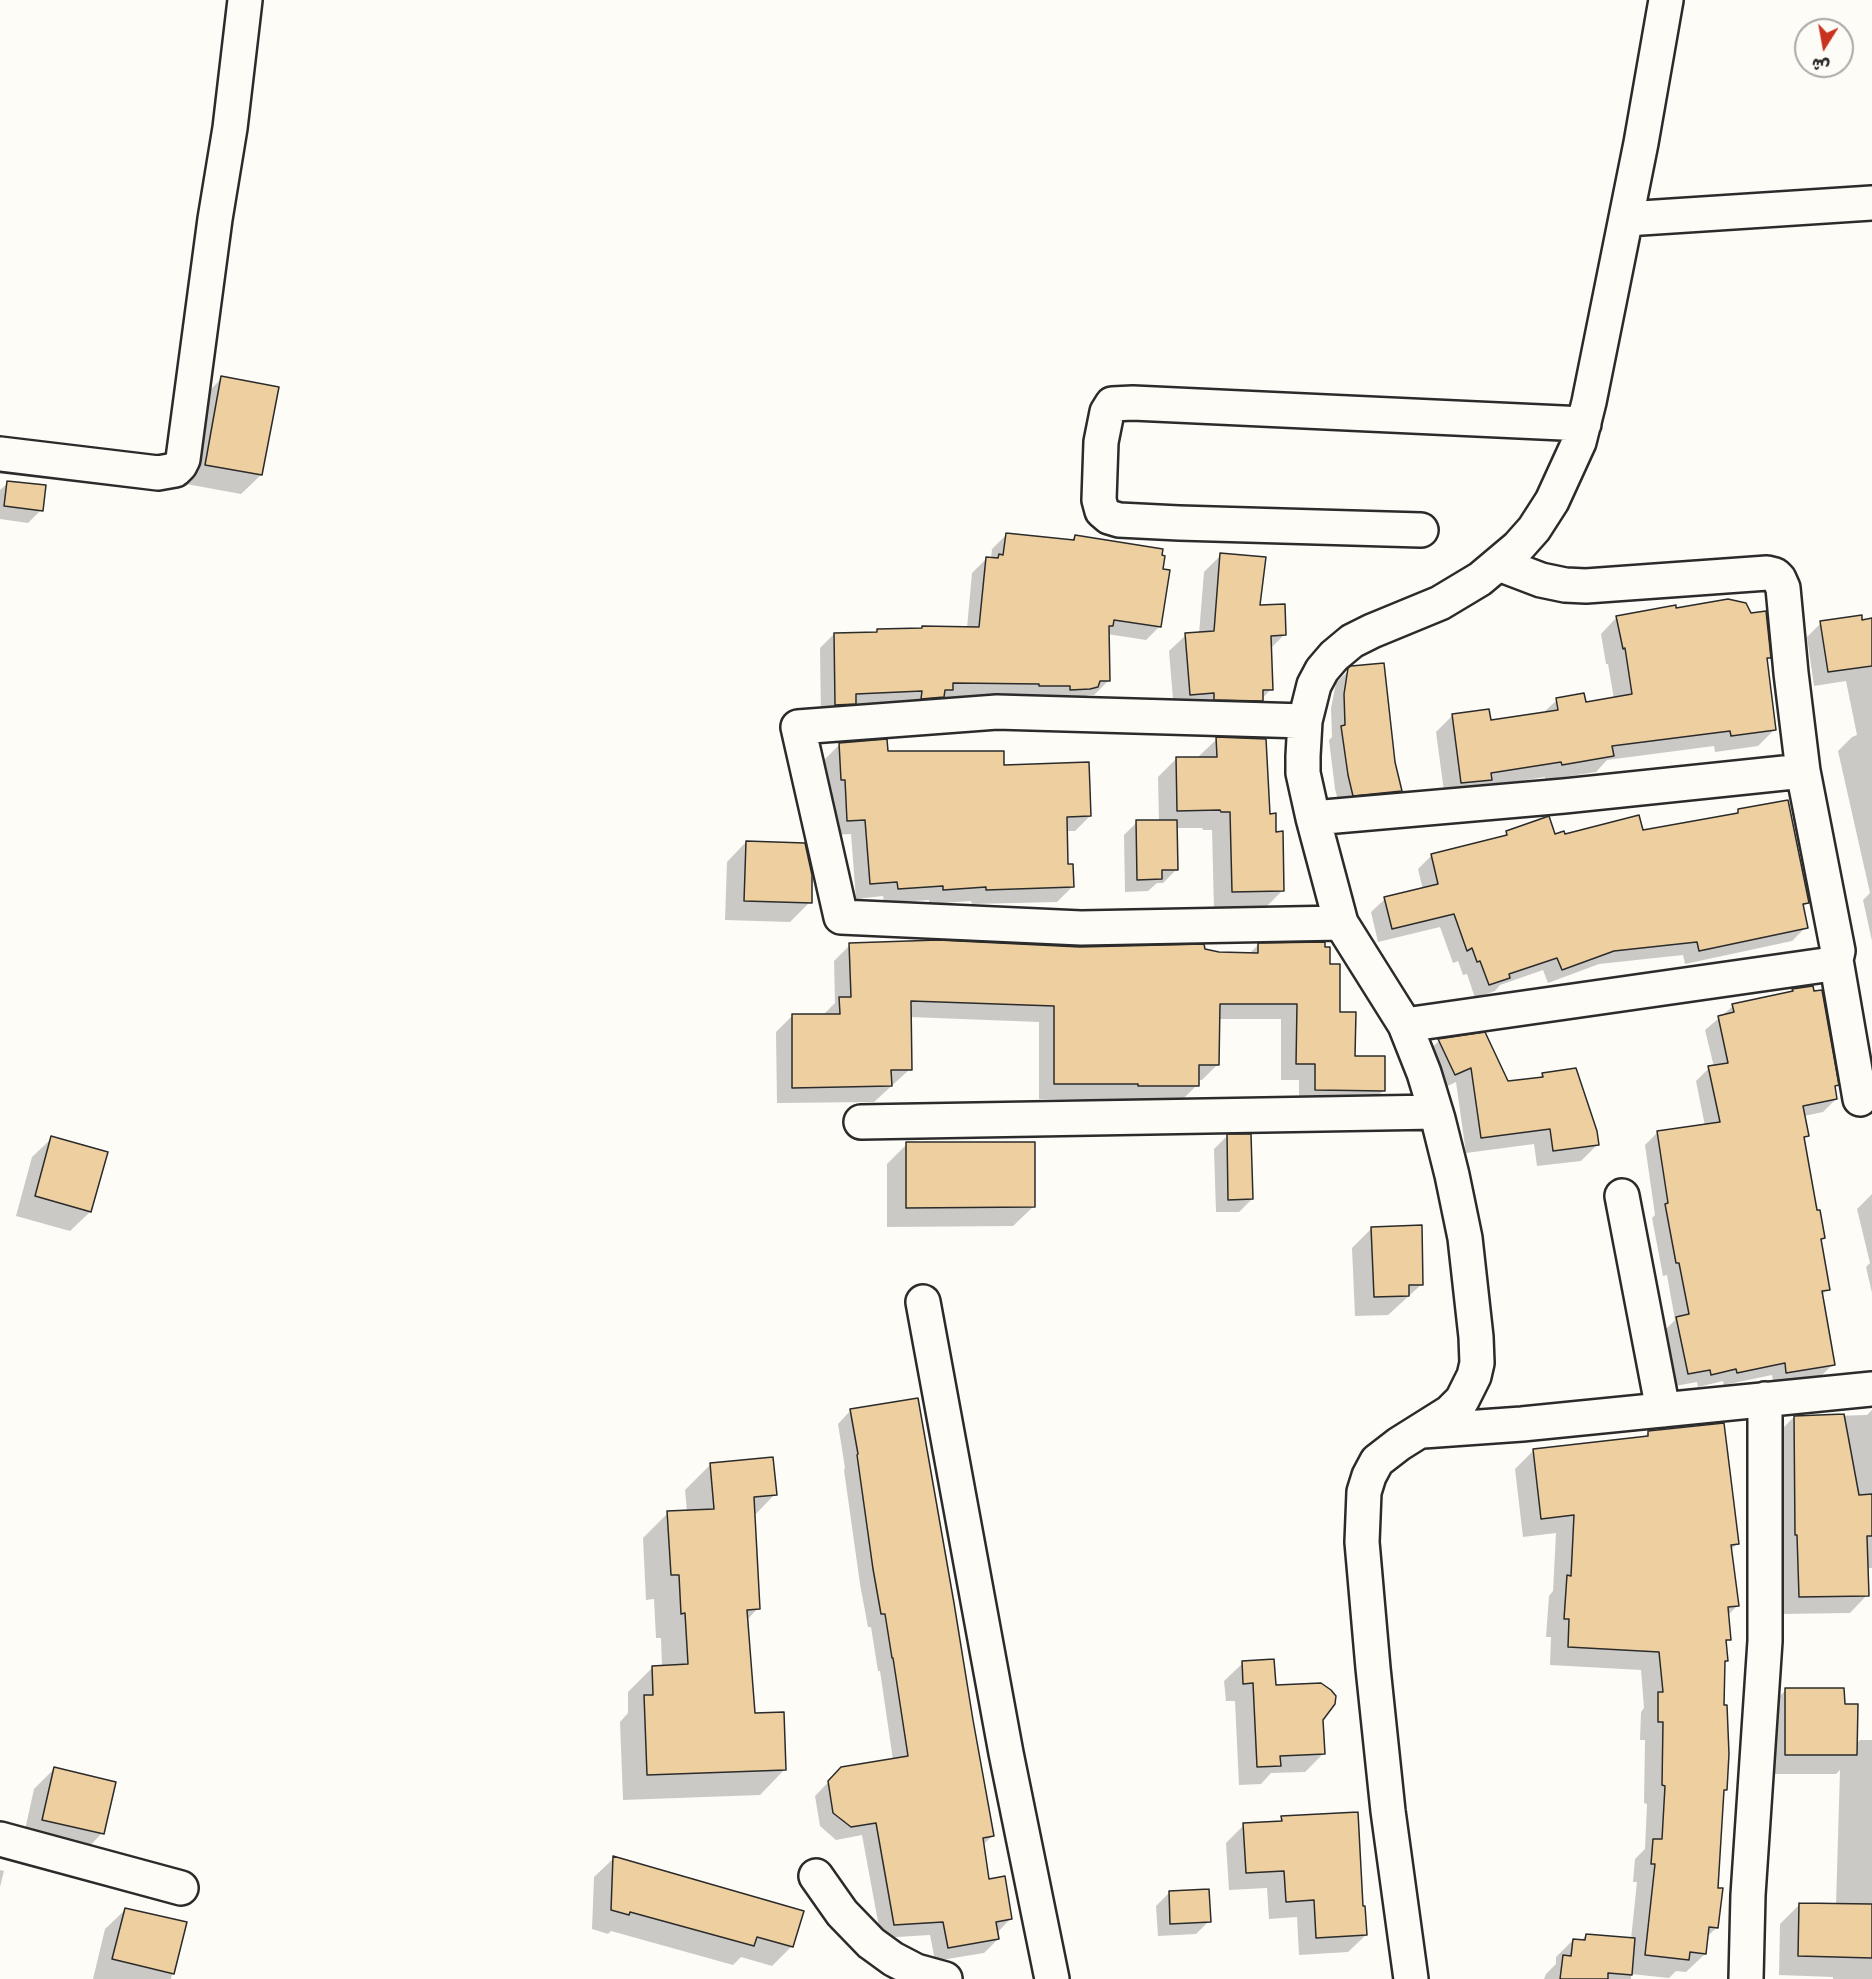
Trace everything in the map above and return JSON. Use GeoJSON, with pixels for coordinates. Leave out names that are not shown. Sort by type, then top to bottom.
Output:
{"type":"FeatureCollection","features":[{"type":"Feature","properties":{"kind":"street"},"geometry":{"type":"LineString","coordinates":[[0,454],[158,473],[176,470],[180,465],[183,459],[213,231],[230,128],[245,0]]}},
{"type":"Feature","properties":{"kind":"street"},"geometry":{"type":"LineString","coordinates":[[1412,1979],[1388,1811],[1362,1542],[1364,1492],[1377,1461],[1399,1444],[1450,1412],[1462,1400],[1474,1376],[1477,1363],[1476,1337],[1465,1238],[1436,1112],[1405,1025],[1341,923],[1313,818],[1304,773],[1302,756],[1305,721],[1314,685],[1322,670],[1334,656],[1352,641],[1460,592],[1518,548],[1534,529],[1552,501],[1579,442],[1584,424],[1626,219],[1666,0]]}},
{"type":"Feature","properties":{"kind":"street"},"geometry":{"type":"LineString","coordinates":[[1626,219],[1872,203]]}},
{"type":"Feature","properties":{"kind":"street"},"geometry":{"type":"LineString","coordinates":[[1421,530],[1179,523],[1109,518],[1102,511],[1099,500],[1101,442],[1107,412],[1112,404],[1133,403],[1584,424]]}},
{"type":"Feature","properties":{"kind":"street"},"geometry":{"type":"LineString","coordinates":[[1499,564],[1541,580],[1565,585],[1586,586],[1767,573],[1779,579],[1783,588],[1803,771],[1838,951],[1836,960],[1860,1099]]}},
{"type":"Feature","properties":{"kind":"street"},"geometry":{"type":"LineString","coordinates":[[1305,721],[997,712],[798,727],[841,917],[1081,928],[1341,923]]}},
{"type":"Feature","properties":{"kind":"street"},"geometry":{"type":"LineString","coordinates":[[1313,818],[1564,796],[1803,771]]}},
{"type":"Feature","properties":{"kind":"street"},"geometry":{"type":"LineString","coordinates":[[1405,1025],[1825,965],[1836,960]]}},
{"type":"Feature","properties":{"kind":"street"},"geometry":{"type":"LineString","coordinates":[[861,1122],[1436,1112]]}},
{"type":"Feature","properties":{"kind":"street"},"geometry":{"type":"LineString","coordinates":[[1622,1196],[1663,1410]]}},
{"type":"Feature","properties":{"kind":"street"},"geometry":{"type":"LineString","coordinates":[[923,1302],[1006,1753],[1052,1979]]}},
{"type":"Feature","properties":{"kind":"street"},"geometry":{"type":"LineString","coordinates":[[1421,1431],[1522,1424],[1872,1389]]}},
{"type":"Feature","properties":{"kind":"street"},"geometry":{"type":"LineString","coordinates":[[1746,1979],[1748,1895],[1765,1641],[1765,1399]]}},
{"type":"Feature","properties":{"kind":"street"},"geometry":{"type":"LineString","coordinates":[[0,1839],[181,1888]]}},
{"type":"Feature","properties":{"kind":"street"},"geometry":{"type":"LineString","coordinates":[[816,1876],[842,1913],[871,1943],[893,1959],[916,1971],[945,1979]]}},
{"type":"Feature","properties":{"kind":"building"},"geometry":{"type":"Polygon","coordinates":[[[221,376],[279,387],[262,475],[205,465],[221,376]]]}},
{"type":"Feature","properties":{"kind":"building"},"geometry":{"type":"Polygon","coordinates":[[[7,481],[46,485],[43,511],[4,506],[7,481]]]}},
{"type":"Feature","properties":{"kind":"building"},"geometry":{"type":"Polygon","coordinates":[[[1006,533],[1074,540],[1075,535],[1163,549],[1162,555],[1165,556],[1163,569],[1170,570],[1161,627],[1114,620],[1113,626],[1109,626],[1110,681],[1100,681],[1098,687],[1090,689],[1070,690],[1070,686],[1039,686],[1039,684],[953,683],[953,690],[945,690],[944,697],[921,699],[922,691],[856,694],[856,704],[835,705],[834,633],[877,632],[877,629],[922,628],[922,626],[979,627],[986,557],[998,558],[999,554],[1003,555],[1006,533]]]}},
{"type":"Feature","properties":{"kind":"building"},"geometry":{"type":"Polygon","coordinates":[[[1220,553],[1266,557],[1260,605],[1285,604],[1286,635],[1271,636],[1273,690],[1263,690],[1263,701],[1214,700],[1214,693],[1190,695],[1185,633],[1214,631],[1220,553]]]}},
{"type":"Feature","properties":{"kind":"building"},"geometry":{"type":"Polygon","coordinates":[[[1728,599],[1746,603],[1751,613],[1766,611],[1771,658],[1767,658],[1776,730],[1731,736],[1730,731],[1612,746],[1614,756],[1491,773],[1492,780],[1461,783],[1452,714],[1489,709],[1491,720],[1558,710],[1556,698],[1584,693],[1586,702],[1632,694],[1625,648],[1623,649],[1616,616],[1676,605],[1676,608],[1728,599]]]}},
{"type":"Feature","properties":{"kind":"building"},"geometry":{"type":"Polygon","coordinates":[[[1862,615],[1862,620],[1872,618],[1872,666],[1828,672],[1820,621],[1862,615]]]}},
{"type":"Feature","properties":{"kind":"building"},"geometry":{"type":"Polygon","coordinates":[[[1384,663],[1395,762],[1402,791],[1353,796],[1341,726],[1345,725],[1344,694],[1348,668],[1384,663]]]}},
{"type":"Feature","properties":{"kind":"building"},"geometry":{"type":"Polygon","coordinates":[[[1216,737],[1266,739],[1270,814],[1276,813],[1276,832],[1283,831],[1284,891],[1232,892],[1230,812],[1220,810],[1177,811],[1176,757],[1217,757],[1216,737]]]}},
{"type":"Feature","properties":{"kind":"building"},"geometry":{"type":"Polygon","coordinates":[[[887,739],[888,751],[1004,751],[1004,765],[1089,762],[1091,816],[1067,817],[1068,864],[1073,864],[1074,887],[986,890],[986,887],[943,890],[943,886],[898,889],[897,882],[870,884],[865,820],[847,821],[845,780],[841,780],[839,743],[887,739]]]}},
{"type":"Feature","properties":{"kind":"building"},"geometry":{"type":"Polygon","coordinates":[[[1788,800],[1809,903],[1803,904],[1808,928],[1699,951],[1697,942],[1614,951],[1562,970],[1557,958],[1509,974],[1510,978],[1489,985],[1480,961],[1477,962],[1472,948],[1467,951],[1454,914],[1392,929],[1384,897],[1438,884],[1431,854],[1507,835],[1506,831],[1549,816],[1555,834],[1564,831],[1565,834],[1639,815],[1643,830],[1738,813],[1738,809],[1788,800]]]}},
{"type":"Feature","properties":{"kind":"building"},"geometry":{"type":"Polygon","coordinates":[[[1136,820],[1177,820],[1178,870],[1162,870],[1162,879],[1137,880],[1136,820]]]}},
{"type":"Feature","properties":{"kind":"building"},"geometry":{"type":"Polygon","coordinates":[[[746,841],[805,843],[812,875],[812,903],[744,901],[746,841]]]}},
{"type":"Feature","properties":{"kind":"building"},"geometry":{"type":"Polygon","coordinates":[[[938,940],[1080,947],[1204,944],[1205,949],[1219,952],[1258,953],[1258,943],[1325,942],[1325,947],[1330,947],[1330,964],[1340,964],[1340,1012],[1356,1012],[1355,1056],[1385,1056],[1385,1091],[1315,1090],[1315,1064],[1296,1064],[1297,1004],[1220,1004],[1219,1065],[1199,1065],[1199,1086],[1138,1086],[1138,1084],[1054,1084],[1054,1006],[911,1001],[912,1070],[891,1070],[892,1086],[792,1088],[792,1014],[840,1014],[839,997],[851,997],[849,943],[938,940]]]}},
{"type":"Feature","properties":{"kind":"building"},"geometry":{"type":"Polygon","coordinates":[[[1813,986],[1814,991],[1822,990],[1839,1085],[1835,1086],[1837,1099],[1803,1106],[1809,1136],[1804,1137],[1817,1210],[1820,1210],[1825,1238],[1821,1239],[1830,1290],[1822,1291],[1835,1365],[1786,1373],[1785,1363],[1737,1373],[1736,1369],[1711,1375],[1710,1370],[1688,1374],[1676,1317],[1689,1314],[1679,1263],[1676,1263],[1665,1204],[1668,1203],[1657,1131],[1720,1122],[1708,1066],[1728,1063],[1718,1016],[1734,1012],[1732,1004],[1813,986]]]}},
{"type":"Feature","properties":{"kind":"building"},"geometry":{"type":"Polygon","coordinates":[[[1485,1032],[1508,1081],[1543,1077],[1542,1073],[1576,1068],[1597,1131],[1599,1145],[1553,1151],[1550,1129],[1481,1138],[1471,1068],[1455,1075],[1438,1039],[1485,1032]]]}},
{"type":"Feature","properties":{"kind":"building"},"geometry":{"type":"Polygon","coordinates":[[[1227,1134],[1251,1134],[1253,1199],[1228,1200],[1227,1134]]]}},
{"type":"Feature","properties":{"kind":"building"},"geometry":{"type":"Polygon","coordinates":[[[51,1136],[108,1152],[91,1212],[35,1196],[51,1136]]]}},
{"type":"Feature","properties":{"kind":"building"},"geometry":{"type":"Polygon","coordinates":[[[906,1142],[1035,1142],[1035,1207],[906,1208],[906,1142]]]}},
{"type":"Feature","properties":{"kind":"building"},"geometry":{"type":"Polygon","coordinates":[[[1422,1225],[1423,1285],[1409,1285],[1409,1296],[1374,1297],[1371,1227],[1422,1225]]]}},
{"type":"Feature","properties":{"kind":"building"},"geometry":{"type":"Polygon","coordinates":[[[918,1398],[994,1836],[983,1838],[989,1879],[1005,1876],[1012,1919],[996,1922],[999,1939],[948,1948],[943,1922],[894,1925],[876,1823],[851,1827],[833,1813],[828,1781],[841,1767],[908,1756],[885,1614],[881,1614],[873,1569],[850,1409],[918,1398]]]}},
{"type":"Feature","properties":{"kind":"building"},"geometry":{"type":"Polygon","coordinates":[[[1844,1414],[1859,1495],[1872,1494],[1872,1536],[1867,1536],[1869,1596],[1799,1597],[1797,1535],[1795,1535],[1794,1416],[1844,1414]]]}},
{"type":"Feature","properties":{"kind":"building"},"geometry":{"type":"Polygon","coordinates":[[[1724,1423],[1739,1544],[1731,1545],[1739,1606],[1728,1607],[1731,1640],[1726,1640],[1728,1661],[1725,1661],[1724,1705],[1727,1705],[1729,1754],[1727,1790],[1724,1790],[1718,1888],[1723,1888],[1718,1928],[1709,1927],[1706,1954],[1690,1952],[1689,1960],[1645,1955],[1655,1864],[1651,1864],[1653,1839],[1662,1839],[1665,1786],[1662,1785],[1663,1722],[1658,1722],[1658,1692],[1663,1692],[1659,1652],[1568,1647],[1569,1619],[1564,1619],[1567,1575],[1571,1576],[1574,1515],[1541,1519],[1533,1449],[1648,1436],[1648,1431],[1724,1423]]]}},
{"type":"Feature","properties":{"kind":"building"},"geometry":{"type":"Polygon","coordinates":[[[773,1457],[777,1495],[754,1497],[760,1609],[747,1610],[755,1713],[784,1712],[786,1770],[647,1775],[644,1695],[653,1695],[652,1666],[688,1664],[685,1613],[681,1614],[679,1575],[671,1575],[667,1511],[714,1509],[710,1463],[773,1457]]]}},
{"type":"Feature","properties":{"kind":"building"},"geometry":{"type":"Polygon","coordinates":[[[1274,1659],[1276,1685],[1321,1683],[1336,1696],[1335,1704],[1323,1720],[1325,1754],[1280,1756],[1281,1766],[1257,1767],[1253,1683],[1243,1684],[1242,1661],[1274,1659]]]}},
{"type":"Feature","properties":{"kind":"building"},"geometry":{"type":"Polygon","coordinates":[[[1785,1688],[1844,1688],[1845,1704],[1858,1704],[1857,1755],[1785,1755],[1785,1688]]]}},
{"type":"Feature","properties":{"kind":"building"},"geometry":{"type":"Polygon","coordinates":[[[54,1767],[116,1782],[104,1834],[42,1820],[54,1767]]]}},
{"type":"Feature","properties":{"kind":"building"},"geometry":{"type":"Polygon","coordinates":[[[1358,1812],[1363,1906],[1365,1906],[1367,1935],[1316,1938],[1314,1900],[1286,1902],[1284,1871],[1246,1873],[1243,1823],[1282,1821],[1281,1816],[1358,1812]]]}},
{"type":"Feature","properties":{"kind":"building"},"geometry":{"type":"Polygon","coordinates":[[[613,1856],[804,1911],[793,1947],[757,1937],[754,1946],[630,1912],[629,1915],[611,1910],[613,1856]]]}},
{"type":"Feature","properties":{"kind":"building"},"geometry":{"type":"Polygon","coordinates":[[[1209,1889],[1211,1922],[1170,1924],[1169,1891],[1209,1889]]]}},
{"type":"Feature","properties":{"kind":"building"},"geometry":{"type":"Polygon","coordinates":[[[1799,1903],[1872,1904],[1872,1958],[1798,1956],[1799,1903]]]}},
{"type":"Feature","properties":{"kind":"building"},"geometry":{"type":"Polygon","coordinates":[[[125,1908],[187,1922],[174,1974],[112,1959],[125,1908]]]}},
{"type":"Feature","properties":{"kind":"building"},"geometry":{"type":"Polygon","coordinates":[[[1586,1934],[1635,1938],[1632,1975],[1608,1973],[1608,1979],[1560,1979],[1563,1955],[1571,1956],[1573,1939],[1585,1940],[1586,1934]]]}}]}
